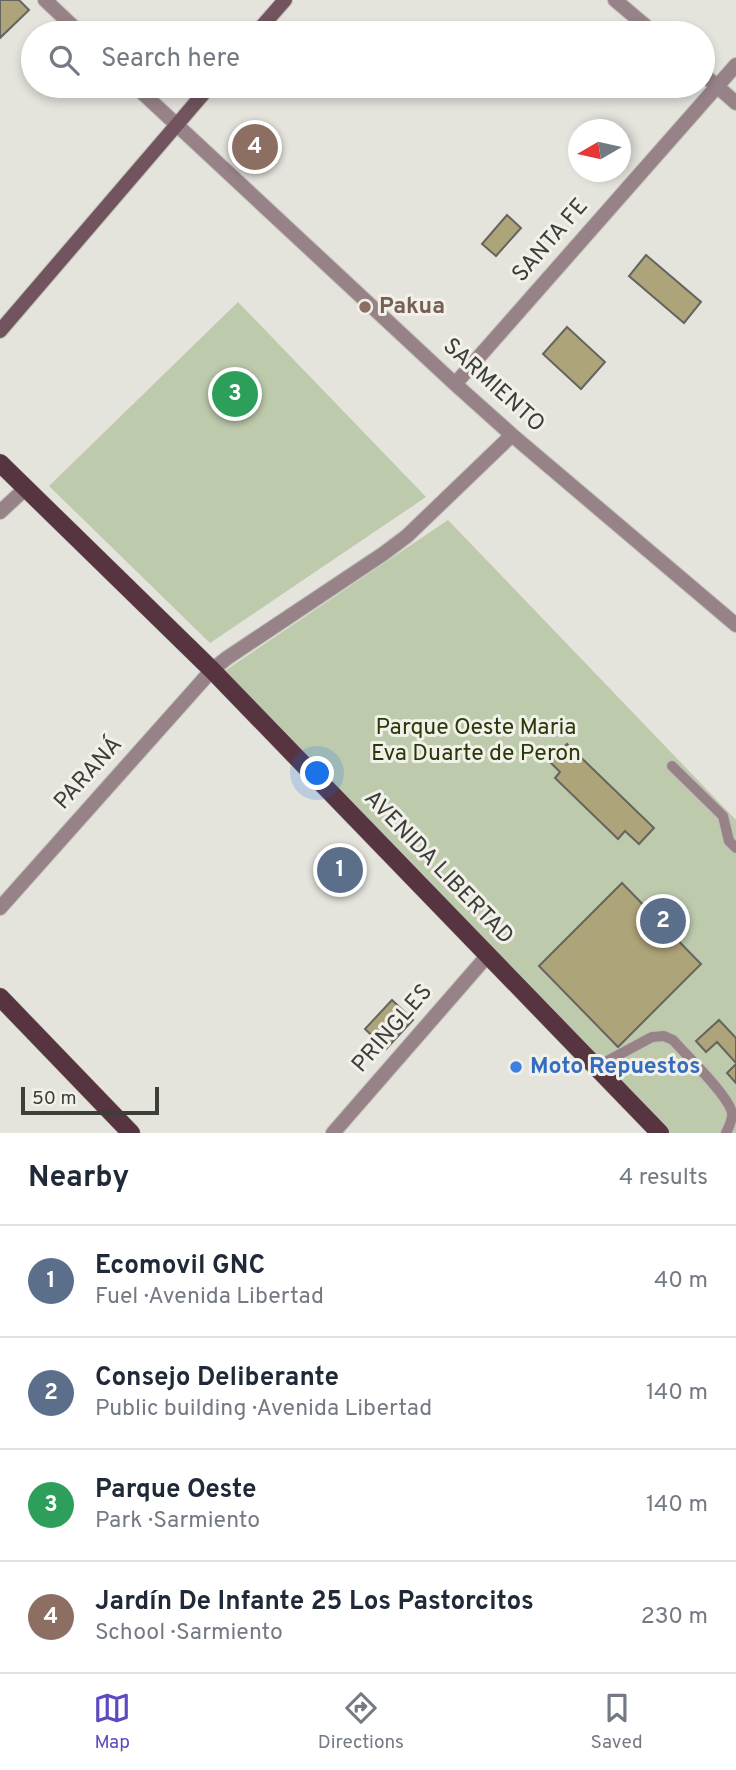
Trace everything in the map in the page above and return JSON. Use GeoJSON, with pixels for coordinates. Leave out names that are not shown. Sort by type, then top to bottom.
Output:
{"type":"FeatureCollection","features":[{"type":"Feature","properties":{"kind":"main road","name":"AVENIDA LIBERTAD"},"geometry":{"type":"LineString","coordinates":[[0,463],[212,670],[660,1133]]}},
{"type":"Feature","properties":{"kind":"main road"},"geometry":{"type":"LineString","coordinates":[[0,997],[131,1133]]}},
{"type":"Feature","properties":{"kind":"street"},"geometry":{"type":"LineString","coordinates":[[45,0],[67,21]]}},
{"type":"Feature","properties":{"kind":"street"},"geometry":{"type":"LineString","coordinates":[[267,21],[285,0]]}},
{"type":"Feature","properties":{"kind":"street"},"geometry":{"type":"LineString","coordinates":[[615,0],[640,21]]}},
{"type":"Feature","properties":{"kind":"street","name":"SANTA FE"},"geometry":{"type":"LineString","coordinates":[[715,89],[736,65]]}},
{"type":"Feature","properties":{"kind":"street"},"geometry":{"type":"LineString","coordinates":[[717,87],[736,103]]}},
{"type":"Feature","properties":{"kind":"street","name":"SARMIENTO"},"geometry":{"type":"LineString","coordinates":[[148,98],[455,384],[736,625]]}},
{"type":"Feature","properties":{"kind":"street"},"geometry":{"type":"LineString","coordinates":[[0,331],[200,98]]}},
{"type":"Feature","properties":{"kind":"street","name":"SANTA FE"},"geometry":{"type":"LineString","coordinates":[[455,384],[707,98]]}},
{"type":"Feature","properties":{"kind":"street"},"geometry":{"type":"LineString","coordinates":[[212,670],[407,536],[512,435]]}},
{"type":"Feature","properties":{"kind":"street"},"geometry":{"type":"LineString","coordinates":[[0,512],[26,488]]}},
{"type":"Feature","properties":{"kind":"street","name":"PARANÁ"},"geometry":{"type":"LineString","coordinates":[[0,908],[212,670]]}},
{"type":"Feature","properties":{"kind":"street","name":"PRINGLES"},"geometry":{"type":"LineString","coordinates":[[334,1133],[488,955]]}},
{"type":"Feature","properties":{"kind":"lane"},"geometry":{"type":"LineString","coordinates":[[673,766],[723,816],[729,841],[736,849]]}},
{"type":"Feature","properties":{"kind":"lane"},"geometry":{"type":"LineString","coordinates":[[596,1066],[652,1037],[664,1036],[673,1040],[727,1100],[732,1114],[726,1133]]}},
{"type":"Feature","properties":{"kind":"green space"},"geometry":{"type":"Polygon","coordinates":[[[238,302],[426,497],[210,643],[49,486],[238,302]]]}},
{"type":"Feature","properties":{"kind":"green space","name":"Parque Oeste Maria Eva Duarte de Peron"},"geometry":{"type":"Polygon","coordinates":[[[448,520],[736,820],[736,1133],[670,1133],[223,672],[448,520]]]}},
{"type":"Feature","properties":{"kind":"building"},"geometry":{"type":"Polygon","coordinates":[[[0,0],[19,0],[29,10],[0,38],[0,0]]]}},
{"type":"Feature","properties":{"kind":"building"},"geometry":{"type":"Polygon","coordinates":[[[507,215],[521,228],[496,256],[482,244],[507,215]]]}},
{"type":"Feature","properties":{"kind":"building"},"geometry":{"type":"Polygon","coordinates":[[[646,255],[701,302],[684,323],[629,276],[646,255]]]}},
{"type":"Feature","properties":{"kind":"building"},"geometry":{"type":"Polygon","coordinates":[[[567,327],[605,362],[581,389],[543,354],[567,327]]]}},
{"type":"Feature","properties":{"kind":"building"},"geometry":{"type":"Polygon","coordinates":[[[567,744],[654,828],[639,844],[625,831],[618,839],[555,778],[560,772],[550,762],[567,744]]]}},
{"type":"Feature","properties":{"kind":"building"},"geometry":{"type":"Polygon","coordinates":[[[622,883],[701,964],[618,1047],[539,966],[622,883]]]}},
{"type":"Feature","properties":{"kind":"building"},"geometry":{"type":"Polygon","coordinates":[[[392,1000],[413,1020],[386,1049],[365,1029],[392,1000]]]}},
{"type":"Feature","properties":{"kind":"building"},"geometry":{"type":"Polygon","coordinates":[[[719,1020],[736,1038],[736,1063],[717,1042],[706,1052],[696,1041],[719,1020]]]}},
{"type":"Feature","properties":{"kind":"building"},"geometry":{"type":"Polygon","coordinates":[[[736,1064],[736,1083],[727,1073],[736,1064]]]}},
{"type":"Feature","properties":{"kind":"place","name":"Jardín De Infante 25 Los Pastorcitos"},"geometry":{"type":"Point","coordinates":[255,147]}},
{"type":"Feature","properties":{"kind":"place","name":"Pakua"},"geometry":{"type":"Point","coordinates":[365,307]}},
{"type":"Feature","properties":{"kind":"place","name":"Parque Oeste"},"geometry":{"type":"Point","coordinates":[235,394]}},
{"type":"Feature","properties":{"kind":"place","name":"Ecomovil GNC"},"geometry":{"type":"Point","coordinates":[340,870]}},
{"type":"Feature","properties":{"kind":"place","name":"Consejo Deliberante"},"geometry":{"type":"Point","coordinates":[663,921]}},
{"type":"Feature","properties":{"kind":"place","name":"Moto Repuestos"},"geometry":{"type":"Point","coordinates":[516,1067]}}]}
